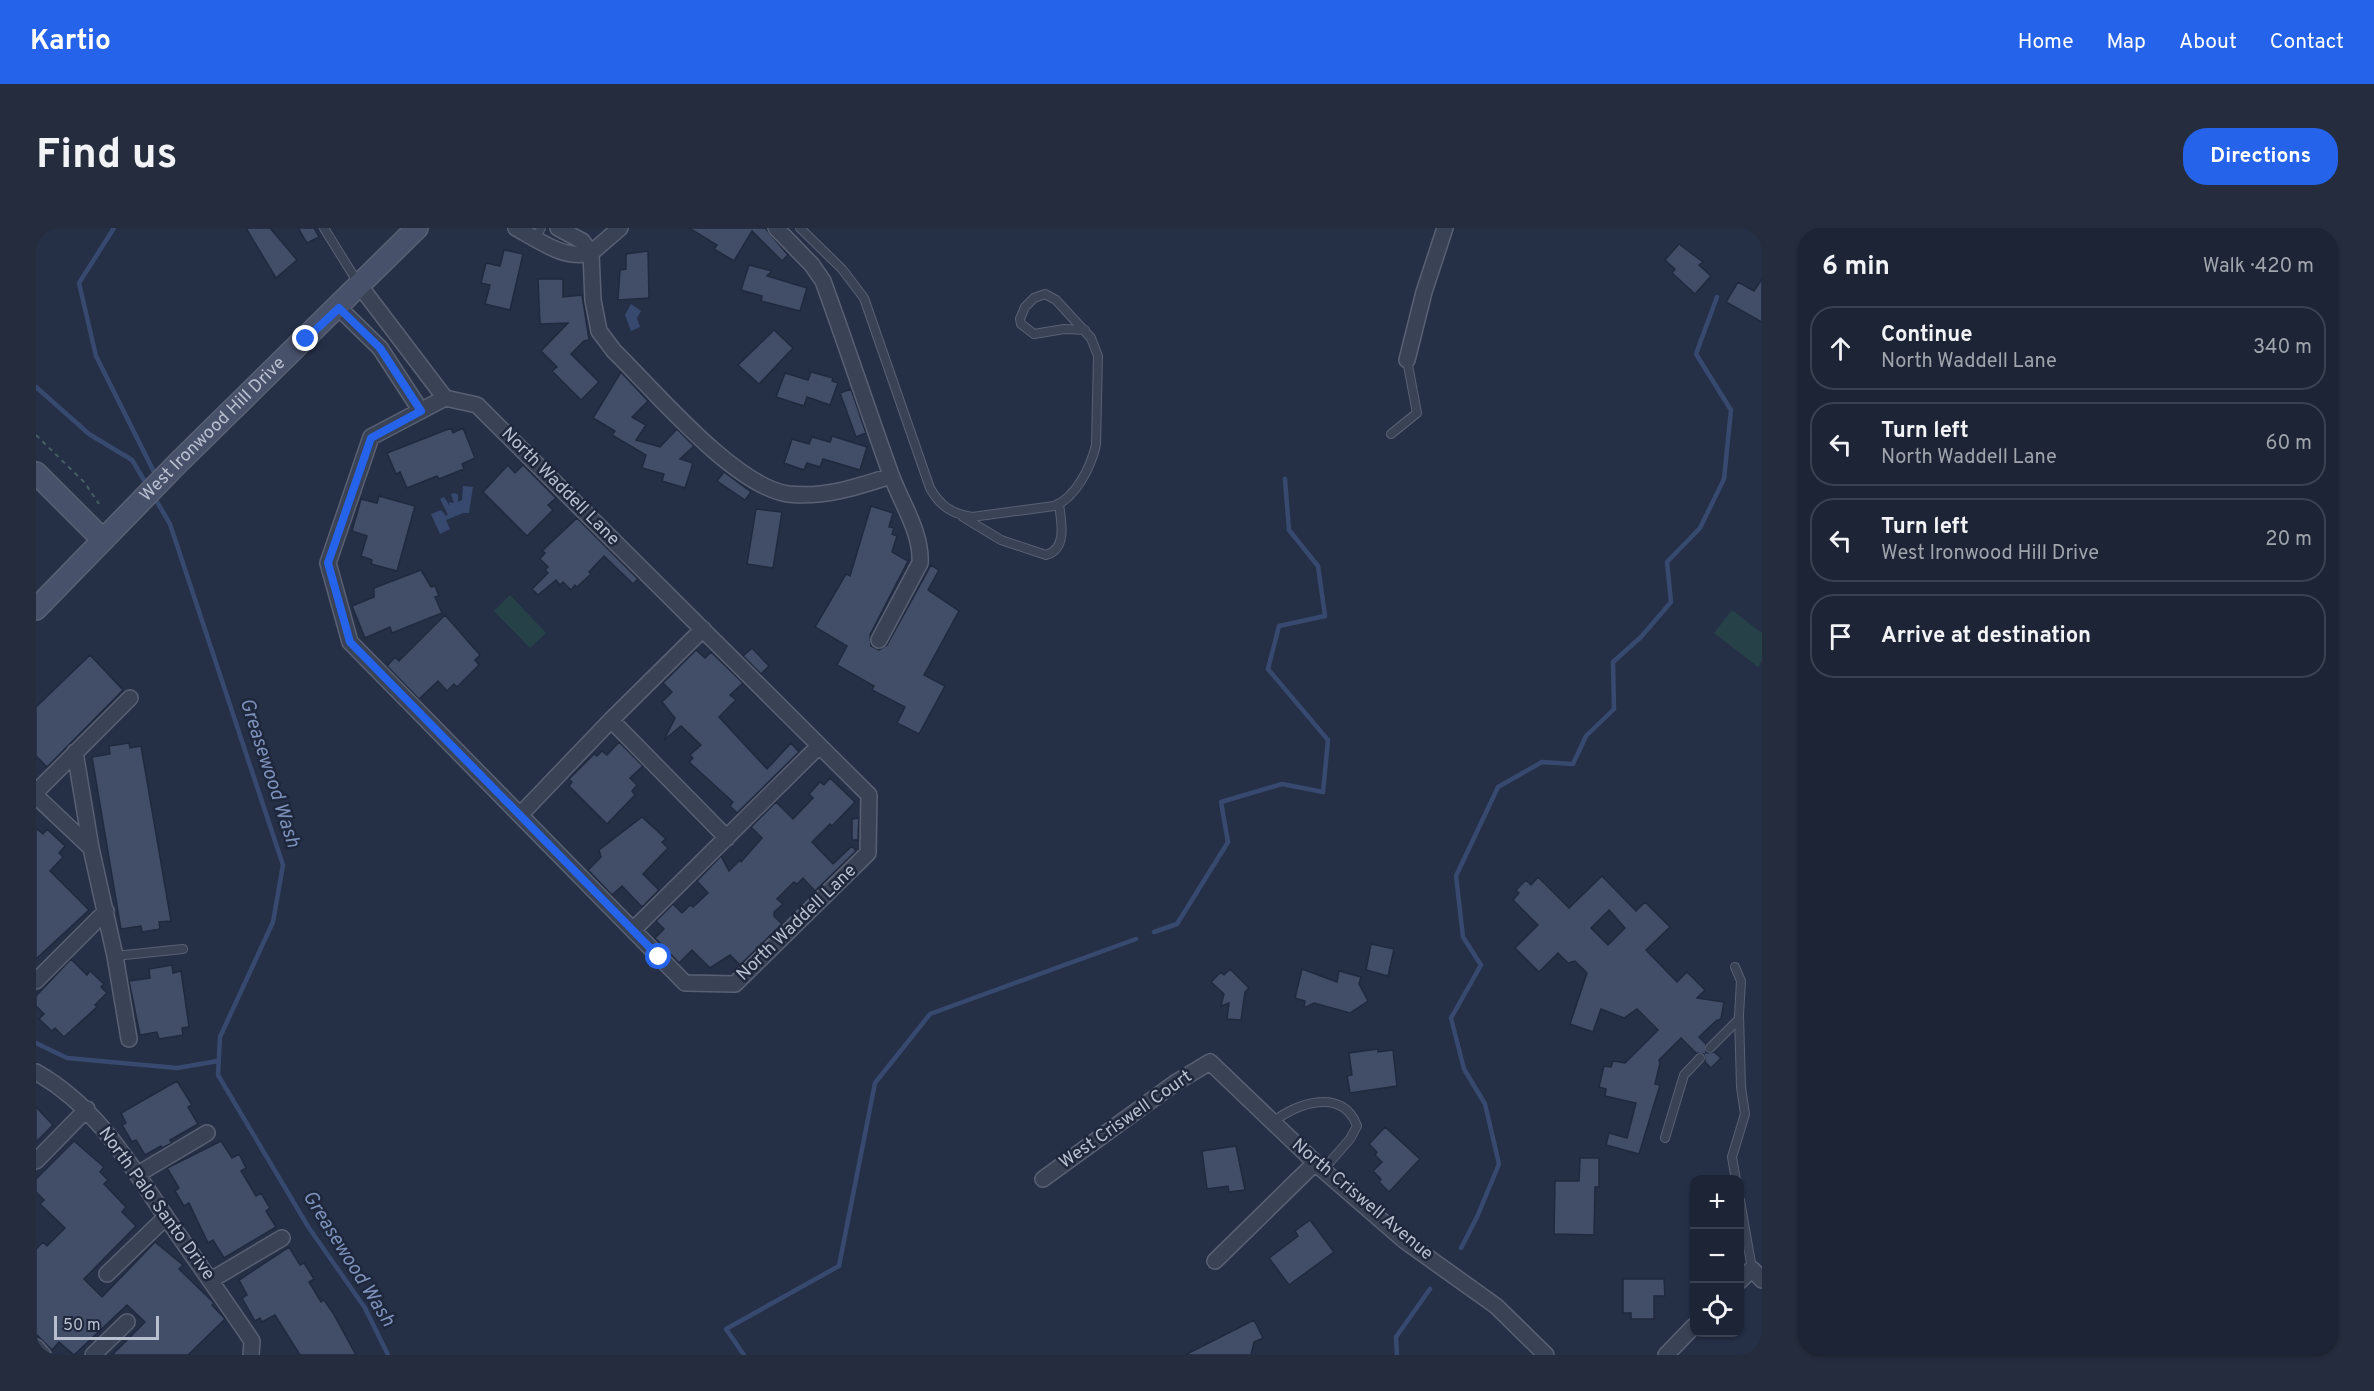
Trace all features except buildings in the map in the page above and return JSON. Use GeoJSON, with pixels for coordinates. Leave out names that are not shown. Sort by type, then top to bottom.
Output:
{"type":"FeatureCollection","features":[{"type":"Feature","properties":{"kind":"street","name":"West Ironwood Hill Drive"},"geometry":{"type":"LineString","coordinates":[[36,609],[176,465],[339,308],[417,228]]}},
{"type":"Feature","properties":{"kind":"street"},"geometry":{"type":"LineString","coordinates":[[516,228],[538,233],[577,257],[592,260]]}},
{"type":"Feature","properties":{"kind":"street"},"geometry":{"type":"LineString","coordinates":[[558,228],[582,241],[592,260],[593,300],[599,331],[614,351],[728,464],[762,485],[787,494],[821,495],[848,490],[891,476]]}},
{"type":"Feature","properties":{"kind":"street"},"geometry":{"type":"LineString","coordinates":[[592,260],[620,228]]}},
{"type":"Feature","properties":{"kind":"street"},"geometry":{"type":"LineString","coordinates":[[776,228],[812,265],[823,280],[921,555],[920,563],[879,640]]}},
{"type":"Feature","properties":{"kind":"street"},"geometry":{"type":"LineString","coordinates":[[1407,360],[1424,292],[1445,228]]}},
{"type":"Feature","properties":{"kind":"street"},"geometry":{"type":"LineString","coordinates":[[360,286],[445,398]]}},
{"type":"Feature","properties":{"kind":"street"},"geometry":{"type":"LineString","coordinates":[[339,308],[380,348],[421,411]]}},
{"type":"Feature","properties":{"kind":"street","name":"North Waddell Lane"},"geometry":{"type":"LineString","coordinates":[[445,398],[477,405],[869,795],[868,853],[735,984],[685,983],[350,642],[328,563],[371,438],[445,398]]}},
{"type":"Feature","properties":{"kind":"street"},"geometry":{"type":"LineString","coordinates":[[36,473],[103,540]]}},
{"type":"Feature","properties":{"kind":"street"},"geometry":{"type":"LineString","coordinates":[[520,815],[703,629]]}},
{"type":"Feature","properties":{"kind":"street"},"geometry":{"type":"LineString","coordinates":[[91,848],[36,794],[130,698]]}},
{"type":"Feature","properties":{"kind":"street"},"geometry":{"type":"LineString","coordinates":[[611,720],[727,838]]}},
{"type":"Feature","properties":{"kind":"street"},"geometry":{"type":"LineString","coordinates":[[633,930],[819,746]]}},
{"type":"Feature","properties":{"kind":"street"},"geometry":{"type":"LineString","coordinates":[[75,752],[91,848],[115,956],[129,1040]]}},
{"type":"Feature","properties":{"kind":"street"},"geometry":{"type":"LineString","coordinates":[[36,981],[106,911]]}},
{"type":"Feature","properties":{"kind":"street","name":"North Criswell Avenue"},"geometry":{"type":"LineString","coordinates":[[1210,1062],[1319,1167],[1405,1241],[1496,1306],[1546,1355]]}},
{"type":"Feature","properties":{"kind":"street","name":"West Criswell Court"},"geometry":{"type":"LineString","coordinates":[[1043,1179],[1175,1083],[1210,1062]]}},
{"type":"Feature","properties":{"kind":"street","name":"North Palo Santo Drive"},"geometry":{"type":"LineString","coordinates":[[36,1072],[63,1087],[87,1109],[138,1174],[252,1341],[251,1355]]}},
{"type":"Feature","properties":{"kind":"street"},"geometry":{"type":"LineString","coordinates":[[36,1161],[87,1109]]}},
{"type":"Feature","properties":{"kind":"street"},"geometry":{"type":"LineString","coordinates":[[138,1174],[207,1133]]}},
{"type":"Feature","properties":{"kind":"street"},"geometry":{"type":"LineString","coordinates":[[1215,1261],[1319,1167]]}},
{"type":"Feature","properties":{"kind":"street"},"geometry":{"type":"LineString","coordinates":[[107,1274],[166,1217]]}},
{"type":"Feature","properties":{"kind":"street"},"geometry":{"type":"LineString","coordinates":[[211,1280],[282,1238]]}},
{"type":"Feature","properties":{"kind":"street"},"geometry":{"type":"LineString","coordinates":[[93,1355],[127,1322]]}},
{"type":"Feature","properties":{"kind":"street"},"geometry":{"type":"LineString","coordinates":[[1666,1355],[1690,1331]]}},
{"type":"Feature","properties":{"kind":"street"},"geometry":{"type":"LineString","coordinates":[[36,1347],[44,1355]]}},
{"type":"Feature","properties":{"kind":"lane"},"geometry":{"type":"LineString","coordinates":[[324,228],[360,286]]}},
{"type":"Feature","properties":{"kind":"lane"},"geometry":{"type":"LineString","coordinates":[[800,228],[842,269],[864,298],[930,488],[942,504],[1001,540],[1046,555],[1057,549],[1060,539],[1059,504]]}},
{"type":"Feature","properties":{"kind":"lane"},"geometry":{"type":"LineString","coordinates":[[962,516],[972,517],[1059,504],[1072,492],[1088,469],[1096,445],[1098,356],[1091,338],[1085,330],[1056,300],[1045,294],[1029,302],[1020,319],[1021,324],[1034,334],[1064,329],[1085,330]]}},
{"type":"Feature","properties":{"kind":"lane"},"geometry":{"type":"LineString","coordinates":[[1391,434],[1417,413],[1407,360]]}},
{"type":"Feature","properties":{"kind":"lane"},"geometry":{"type":"LineString","coordinates":[[115,956],[183,950]]}},
{"type":"Feature","properties":{"kind":"lane"},"geometry":{"type":"LineString","coordinates":[[1735,1175],[1732,1157],[1745,1114],[1741,1087],[1739,1019],[1741,981],[1736,967]]}},
{"type":"Feature","properties":{"kind":"lane"},"geometry":{"type":"LineString","coordinates":[[1710,1048],[1739,1019]]}},
{"type":"Feature","properties":{"kind":"lane"},"geometry":{"type":"LineString","coordinates":[[1665,1138],[1684,1075],[1700,1058]]}},
{"type":"Feature","properties":{"kind":"lane"},"geometry":{"type":"LineString","coordinates":[[1272,1122],[1287,1110],[1319,1101],[1345,1108],[1354,1116],[1357,1126],[1350,1139],[1319,1167]]}},
{"type":"Feature","properties":{"kind":"lane"},"geometry":{"type":"LineString","coordinates":[[1744,1217],[1757,1274]]}},
{"type":"Feature","properties":{"kind":"path"},"geometry":{"type":"LineString","coordinates":[[36,435],[85,483],[99,504]]}},
{"type":"Feature","properties":{"kind":"green space"},"geometry":{"type":"Polygon","coordinates":[[[510,595],[546,633],[530,648],[494,611],[510,595]]]}},
{"type":"Feature","properties":{"kind":"green space"},"geometry":{"type":"Polygon","coordinates":[[[1732,610],[1762,633],[1762,661],[1758,667],[1714,633],[1732,610]]]}},
{"type":"Feature","properties":{"kind":"water"},"geometry":{"type":"Polygon","coordinates":[[[631,304],[641,311],[637,318],[640,327],[631,331],[625,315],[631,304]]]}},
{"type":"Feature","properties":{"kind":"water"},"geometry":{"type":"Polygon","coordinates":[[[463,486],[473,487],[469,513],[446,520],[450,529],[440,534],[431,514],[441,510],[446,516],[448,515],[440,499],[444,497],[450,506],[449,502],[454,503],[451,494],[455,493],[458,495],[458,502],[462,500],[463,486]]]}},
{"type":"Feature","properties":{"kind":"waterway"},"geometry":{"type":"LineString","coordinates":[[114,228],[79,283],[96,356],[157,478]]}},
{"type":"Feature","properties":{"kind":"waterway"},"geometry":{"type":"LineString","coordinates":[[1461,1248],[1477,1217],[1499,1164],[1485,1104],[1464,1069],[1451,1018],[1481,965],[1463,937],[1456,876],[1498,787],[1542,762],[1573,764],[1586,736],[1614,709],[1613,662],[1641,637],[1671,602],[1667,562],[1700,528],[1724,479],[1731,410],[1696,354],[1717,297]]}},
{"type":"Feature","properties":{"kind":"waterway","name":"Greasewood Wash"},"geometry":{"type":"LineString","coordinates":[[36,387],[89,434],[132,460],[147,485]]}},
{"type":"Feature","properties":{"kind":"waterway"},"geometry":{"type":"LineString","coordinates":[[1154,932],[1177,924],[1228,842],[1221,802],[1282,784],[1323,792],[1328,740],[1268,669],[1279,626],[1325,616],[1318,566],[1289,530],[1285,479]]}},
{"type":"Feature","properties":{"kind":"waterway","name":"Greasewood Wash"},"geometry":{"type":"LineString","coordinates":[[153,495],[170,524],[283,865],[273,922],[220,1037],[218,1075],[309,1228],[365,1308],[388,1355]]}},
{"type":"Feature","properties":{"kind":"waterway"},"geometry":{"type":"LineString","coordinates":[[744,1355],[726,1329],[839,1266],[875,1083],[930,1014],[1136,939]]}},
{"type":"Feature","properties":{"kind":"waterway"},"geometry":{"type":"LineString","coordinates":[[36,1043],[67,1058],[177,1068],[218,1061]]}},
{"type":"Feature","properties":{"kind":"waterway"},"geometry":{"type":"LineString","coordinates":[[1397,1355],[1396,1337],[1430,1289]]}},
{"type":"Feature","properties":{"kind":"route"},"geometry":{"type":"LineString","coordinates":[[306,339],[339,308],[380,348],[421,411],[371,438],[328,563],[350,642],[659,957]]}}]}
